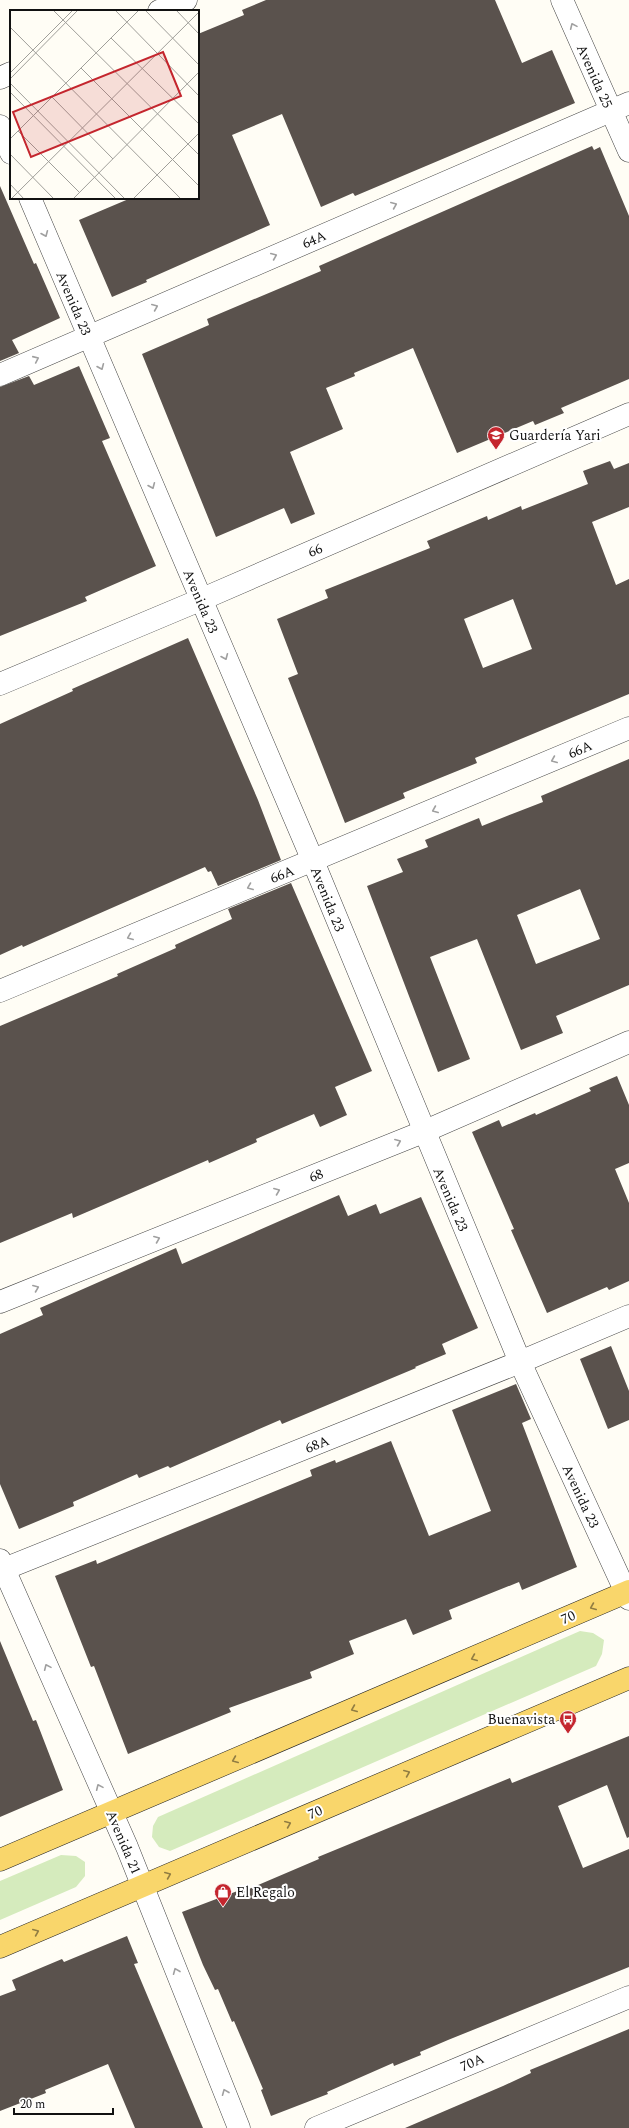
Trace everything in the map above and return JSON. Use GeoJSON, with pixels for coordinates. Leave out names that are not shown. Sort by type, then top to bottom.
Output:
{"type":"FeatureCollection","features":[{"type":"Feature","properties":{"kind":"main road","name":"70"},"geometry":{"type":"LineString","coordinates":[[0,1860],[628,1594]]}},
{"type":"Feature","properties":{"kind":"main road","name":"70"},"geometry":{"type":"LineString","coordinates":[[0,1947],[629,1678]]}},
{"type":"Feature","properties":{"kind":"street"},"geometry":{"type":"LineString","coordinates":[[161,10],[186,0]]}},
{"type":"Feature","properties":{"kind":"street","name":"Avenida 25"},"geometry":{"type":"LineString","coordinates":[[562,0],[620,107],[629,152]]}},
{"type":"Feature","properties":{"kind":"street"},"geometry":{"type":"LineString","coordinates":[[0,78],[10,73]]}},
{"type":"Feature","properties":{"kind":"street","name":"64A"},"geometry":{"type":"LineString","coordinates":[[0,375],[620,107]]}},
{"type":"Feature","properties":{"kind":"street"},"geometry":{"type":"LineString","coordinates":[[0,126],[10,151]]}},
{"type":"Feature","properties":{"kind":"street","name":"Avenida 23"},"geometry":{"type":"LineString","coordinates":[[30,199],[200,600],[313,862],[423,1132],[520,1362],[628,1594]]}},
{"type":"Feature","properties":{"kind":"street","name":"66"},"geometry":{"type":"LineString","coordinates":[[0,684],[200,600],[629,414]]}},
{"type":"Feature","properties":{"kind":"street","name":"66A"},"geometry":{"type":"LineString","coordinates":[[0,991],[313,862],[629,728]]}},
{"type":"Feature","properties":{"kind":"street","name":"68"},"geometry":{"type":"LineString","coordinates":[[0,1302],[423,1132],[629,1042]]}},
{"type":"Feature","properties":{"kind":"street","name":"68A"},"geometry":{"type":"LineString","coordinates":[[2,1564],[520,1362],[629,1316]]}},
{"type":"Feature","properties":{"kind":"street","name":"Avenida 21"},"geometry":{"type":"LineString","coordinates":[[2,1564],[142,1886],[239,2128]]}},
{"type":"Feature","properties":{"kind":"street","name":"70A"},"geometry":{"type":"LineString","coordinates":[[316,2128],[629,1997]]}},
{"type":"Feature","properties":{"kind":"green space"},"geometry":{"type":"Polygon","coordinates":[[[580,1631],[593,1633],[604,1640],[602,1654],[596,1666],[170,1851],[159,1847],[152,1837],[153,1826],[158,1817],[580,1631]]]}},
{"type":"Feature","properties":{"kind":"green space"},"geometry":{"type":"Polygon","coordinates":[[[61,1855],[76,1856],[85,1862],[85,1876],[76,1887],[0,1920],[0,1881],[61,1855]]]}},
{"type":"Feature","properties":{"kind":"building"},"geometry":{"type":"Polygon","coordinates":[[[266,0],[495,0],[522,63],[552,50],[575,103],[355,196],[353,193],[321,207],[282,114],[232,135],[270,225],[146,280],[147,282],[112,297],[79,220],[129,199],[199,199],[199,34],[244,15],[242,10],[266,0]]]}},
{"type":"Feature","properties":{"kind":"building"},"geometry":{"type":"Polygon","coordinates":[[[592,146],[594,150],[600,147],[629,216],[629,379],[561,408],[564,413],[535,425],[533,421],[457,453],[413,348],[354,373],[355,376],[326,388],[343,429],[290,452],[315,514],[291,524],[284,508],[216,537],[142,354],[209,325],[207,319],[321,271],[319,266],[592,146]]]}},
{"type":"Feature","properties":{"kind":"building"},"geometry":{"type":"Polygon","coordinates":[[[0,186],[34,264],[36,263],[60,318],[12,340],[19,353],[0,361],[0,186]]]}},
{"type":"Feature","properties":{"kind":"building"},"geometry":{"type":"Polygon","coordinates":[[[79,366],[110,438],[102,441],[156,566],[85,597],[87,601],[0,636],[0,387],[29,376],[34,385],[79,366]]]}},
{"type":"Feature","properties":{"kind":"building"},"geometry":{"type":"Polygon","coordinates":[[[610,461],[614,469],[629,463],[629,507],[592,522],[616,585],[629,579],[629,694],[475,758],[477,763],[403,793],[405,798],[345,823],[288,678],[298,674],[277,619],[328,598],[325,590],[430,548],[427,541],[487,516],[488,520],[521,506],[522,510],[588,484],[583,471],[610,461]],[[513,599],[464,619],[483,668],[532,649],[513,599]]]}},
{"type":"Feature","properties":{"kind":"building"},"geometry":{"type":"Polygon","coordinates":[[[188,638],[258,800],[281,860],[218,886],[211,871],[208,872],[205,867],[23,947],[22,945],[0,955],[0,724],[73,691],[72,689],[188,638]]]}},
{"type":"Feature","properties":{"kind":"building"},"geometry":{"type":"Polygon","coordinates":[[[629,759],[629,985],[556,1016],[563,1033],[521,1050],[477,939],[430,957],[470,1059],[438,1072],[367,886],[403,872],[397,859],[428,847],[425,840],[479,818],[482,826],[543,802],[541,796],[629,759]],[[580,889],[517,915],[536,964],[600,939],[580,889]]]}},
{"type":"Feature","properties":{"kind":"building"},"geometry":{"type":"Polygon","coordinates":[[[291,883],[372,1071],[335,1087],[347,1115],[320,1127],[314,1114],[256,1139],[257,1142],[209,1163],[208,1160],[73,1218],[72,1213],[0,1243],[0,1026],[118,976],[117,974],[176,948],[175,945],[232,919],[228,909],[291,883]]]}},
{"type":"Feature","properties":{"kind":"building"},"geometry":{"type":"Polygon","coordinates":[[[617,1076],[629,1105],[629,1163],[615,1169],[629,1203],[629,1281],[609,1290],[607,1287],[547,1313],[511,1230],[514,1229],[472,1132],[499,1120],[502,1127],[535,1113],[536,1115],[591,1091],[589,1088],[617,1076]]]}},
{"type":"Feature","properties":{"kind":"building"},"geometry":{"type":"Polygon","coordinates":[[[339,1195],[348,1216],[376,1204],[380,1214],[421,1197],[478,1328],[442,1344],[446,1354],[415,1367],[416,1368],[282,1424],[280,1420],[170,1468],[168,1466],[139,1478],[137,1474],[73,1502],[74,1506],[19,1529],[0,1484],[0,1334],[43,1315],[40,1308],[176,1248],[182,1264],[339,1195]]]}},
{"type":"Feature","properties":{"kind":"building"},"geometry":{"type":"Polygon","coordinates":[[[611,1346],[629,1391],[629,1420],[608,1429],[580,1359],[611,1346]]]}},
{"type":"Feature","properties":{"kind":"building"},"geometry":{"type":"Polygon","coordinates":[[[516,1384],[531,1419],[522,1423],[577,1567],[522,1590],[519,1582],[449,1610],[452,1619],[413,1635],[406,1619],[349,1641],[354,1654],[310,1672],[312,1678],[229,1708],[231,1712],[128,1754],[94,1666],[91,1667],[55,1576],[96,1560],[97,1564],[312,1476],[310,1470],[335,1460],[336,1463],[391,1441],[429,1536],[491,1511],[452,1410],[516,1384]]]}},
{"type":"Feature","properties":{"kind":"building"},"geometry":{"type":"Polygon","coordinates":[[[0,1641],[33,1721],[36,1720],[63,1790],[0,1817],[0,1641]]]}},
{"type":"Feature","properties":{"kind":"building"},"geometry":{"type":"Polygon","coordinates":[[[629,1736],[629,1837],[627,1838],[607,1785],[558,1806],[583,1868],[629,1849],[629,1967],[448,2040],[420,2052],[421,2055],[394,2066],[393,2063],[327,2092],[328,2094],[271,2116],[261,2090],[263,2089],[234,2021],[232,2022],[218,1989],[215,1990],[203,1965],[182,1912],[248,1887],[249,1889],[319,1859],[318,1857],[510,1778],[512,1783],[629,1736]]]}},
{"type":"Feature","properties":{"kind":"building"},"geometry":{"type":"Polygon","coordinates":[[[127,1936],[138,1963],[134,1964],[203,2128],[135,2128],[108,2064],[45,2090],[46,2093],[0,2111],[0,1996],[16,1990],[12,1980],[62,1959],[64,1962],[127,1936]]]}},
{"type":"Feature","properties":{"kind":"building"},"geometry":{"type":"Polygon","coordinates":[[[629,2029],[629,2128],[405,2128],[503,2086],[531,2073],[530,2070],[629,2029]]]}},
{"type":"Feature","properties":{"kind":"place","name":"Guardería Yari"},"geometry":{"type":"Point","coordinates":[496,450]}},
{"type":"Feature","properties":{"kind":"place","name":"Buenavista"},"geometry":{"type":"Point","coordinates":[568,1734]}},
{"type":"Feature","properties":{"kind":"place","name":"El Regalo"},"geometry":{"type":"Point","coordinates":[223,1907]}}]}
